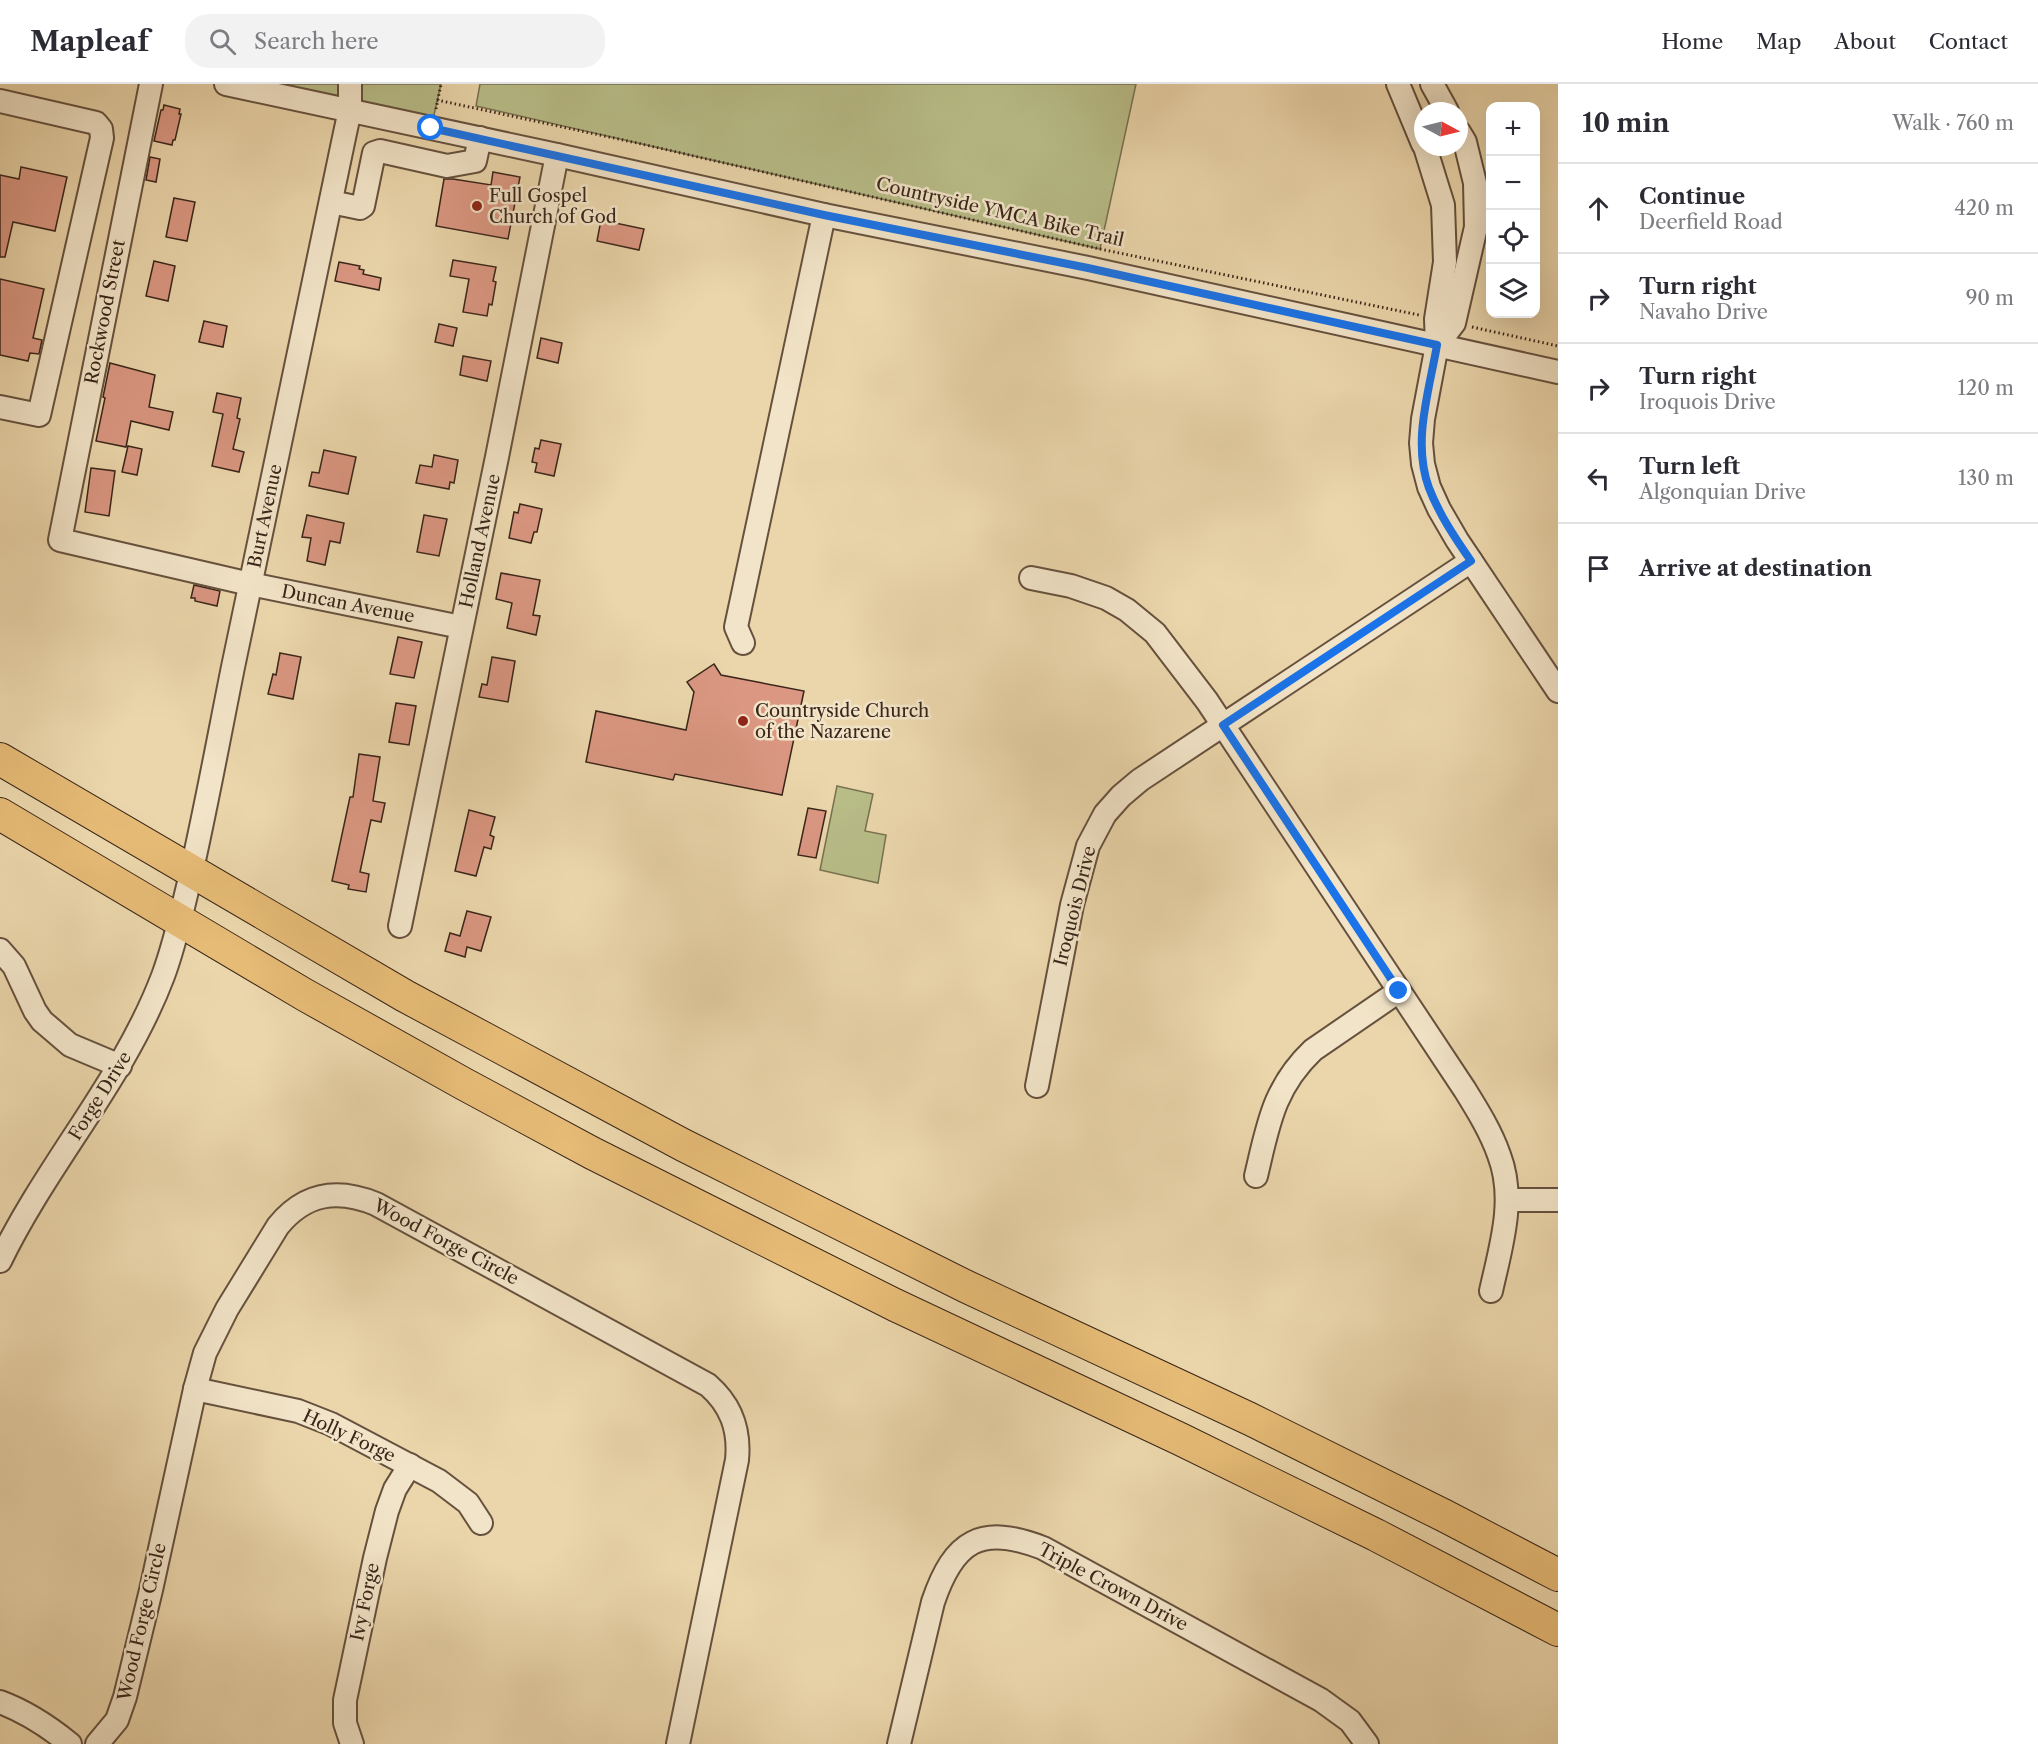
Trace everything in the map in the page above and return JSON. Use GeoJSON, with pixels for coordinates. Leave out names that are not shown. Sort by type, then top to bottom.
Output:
{"type":"FeatureCollection","features":[{"type":"Feature","properties":{"kind":"highway"},"geometry":{"type":"LineString","coordinates":[[0,759],[191,873],[501,1049],[683,1145],[934,1271],[1270,1430],[1445,1516],[1558,1575]]}},
{"type":"Feature","properties":{"kind":"highway"},"geometry":{"type":"LineString","coordinates":[[0,814],[305,995],[464,1084],[623,1168],[885,1300],[1180,1439],[1376,1535],[1558,1630]]}},
{"type":"Feature","properties":{"kind":"street","name":"Rockwood Street"},"geometry":{"type":"LineString","coordinates":[[60,540],[151,84]]}},
{"type":"Feature","properties":{"kind":"street"},"geometry":{"type":"LineString","coordinates":[[226,84],[824,215],[1088,268],[1558,372]]}},
{"type":"Feature","properties":{"kind":"street","name":"Burt Avenue"},"geometry":{"type":"LineString","coordinates":[[180,921],[209,794],[250,584],[350,110],[350,84]]}},
{"type":"Feature","properties":{"kind":"street"},"geometry":{"type":"LineString","coordinates":[[1398,84],[1414,122]]}},
{"type":"Feature","properties":{"kind":"street"},"geometry":{"type":"LineString","coordinates":[[1432,84],[1442,102]]}},
{"type":"Feature","properties":{"kind":"street"},"geometry":{"type":"LineString","coordinates":[[0,101],[96,123],[101,129],[102,138],[39,415],[0,407]]}},
{"type":"Feature","properties":{"kind":"street"},"geometry":{"type":"LineString","coordinates":[[331,202],[360,208],[363,206],[374,153],[380,151],[447,166],[475,161],[480,138]]}},
{"type":"Feature","properties":{"kind":"street"},"geometry":{"type":"LineString","coordinates":[[1468,154],[1475,183],[1476,227],[1437,345],[1423,419],[1421,443],[1423,464],[1429,487],[1439,509],[1558,691]]}},
{"type":"Feature","properties":{"kind":"street","name":"Holland Avenue"},"geometry":{"type":"LineString","coordinates":[[400,926],[557,155]]}},
{"type":"Feature","properties":{"kind":"street"},"geometry":{"type":"LineString","coordinates":[[1427,156],[1443,205],[1445,321]]}},
{"type":"Feature","properties":{"kind":"street"},"geometry":{"type":"LineString","coordinates":[[743,643],[736,627],[824,215]]}},
{"type":"Feature","properties":{"kind":"street","name":"Duncan Avenue"},"geometry":{"type":"LineString","coordinates":[[60,540],[250,584],[461,627]]}},
{"type":"Feature","properties":{"kind":"street","name":"Iroquois Drive"},"geometry":{"type":"LineString","coordinates":[[1037,1086],[1072,905],[1088,846],[1098,824],[1121,796],[1140,780],[1471,561]]}},
{"type":"Feature","properties":{"kind":"street"},"geometry":{"type":"LineString","coordinates":[[1031,578],[1071,586],[1106,598],[1147,625],[1178,662],[1223,725],[1465,1090],[1490,1132],[1503,1166],[1507,1200],[1505,1227],[1491,1290]]}},
{"type":"Feature","properties":{"kind":"street","name":"Forge Drive"},"geometry":{"type":"LineString","coordinates":[[0,1261],[45,1183],[120,1066],[146,1017],[164,975],[180,921]]}},
{"type":"Feature","properties":{"kind":"street"},"geometry":{"type":"LineString","coordinates":[[0,950],[15,966],[35,1011],[42,1021],[70,1045],[120,1066]]}},
{"type":"Feature","properties":{"kind":"street"},"geometry":{"type":"LineString","coordinates":[[1256,1176],[1271,1115],[1280,1092],[1296,1068],[1327,1039],[1399,991]]}},
{"type":"Feature","properties":{"kind":"street","name":"Wood Forge Circle"},"geometry":{"type":"LineString","coordinates":[[96,1744],[117,1720],[125,1697],[195,1389],[210,1341],[286,1216],[305,1202],[340,1194],[376,1204],[708,1384],[717,1392],[730,1412],[738,1436],[738,1448],[678,1744]]}},
{"type":"Feature","properties":{"kind":"street"},"geometry":{"type":"LineString","coordinates":[[1507,1200],[1558,1200]]}},
{"type":"Feature","properties":{"kind":"street","name":"Holly Forge"},"geometry":{"type":"LineString","coordinates":[[195,1389],[297,1411],[331,1424],[410,1465],[459,1494],[481,1523]]}},
{"type":"Feature","properties":{"kind":"street","name":"Ivy Forge"},"geometry":{"type":"LineString","coordinates":[[352,1744],[345,1723],[344,1711],[349,1676],[387,1511],[395,1489],[410,1465]]}},
{"type":"Feature","properties":{"kind":"street","name":"Triple Crown Drive"},"geometry":{"type":"LineString","coordinates":[[899,1744],[933,1602],[941,1579],[954,1558],[963,1550],[973,1543],[996,1537],[1020,1539],[1043,1548],[1321,1700],[1350,1721],[1367,1744]]}},
{"type":"Feature","properties":{"kind":"street"},"geometry":{"type":"LineString","coordinates":[[0,1702],[24,1711],[45,1723],[70,1744]]}},
{"type":"Feature","properties":{"kind":"path"},"geometry":{"type":"LineString","coordinates":[[434,117],[441,84]]}},
{"type":"Feature","properties":{"kind":"path","name":"Countryside YMCA Bike Trail"},"geometry":{"type":"LineString","coordinates":[[437,100],[637,143],[1100,249],[1558,346]]}},
{"type":"Feature","properties":{"kind":"green space"},"geometry":{"type":"Polygon","coordinates":[[[226,84],[441,84],[431,128],[226,84]]]}},
{"type":"Feature","properties":{"kind":"green space"},"geometry":{"type":"Polygon","coordinates":[[[480,84],[1136,84],[1100,249],[476,106],[480,84]]]}},
{"type":"Feature","properties":{"kind":"green space"},"geometry":{"type":"Polygon","coordinates":[[[837,786],[873,794],[865,831],[886,835],[878,883],[820,870],[837,786]]]}},
{"type":"Feature","properties":{"kind":"building"},"geometry":{"type":"Polygon","coordinates":[[[164,105],[180,109],[179,114],[181,114],[172,145],[154,141],[164,105]]]}},
{"type":"Feature","properties":{"kind":"building"},"geometry":{"type":"Polygon","coordinates":[[[150,157],[160,159],[156,182],[146,180],[150,157]]]}},
{"type":"Feature","properties":{"kind":"building"},"geometry":{"type":"Polygon","coordinates":[[[21,167],[67,177],[55,231],[13,222],[5,257],[0,257],[0,175],[19,179],[21,167]]]}},
{"type":"Feature","properties":{"kind":"building","name":"Full Gospel Church of God"},"geometry":{"type":"Polygon","coordinates":[[[493,172],[520,177],[508,239],[436,226],[444,179],[491,185],[493,172]]]}},
{"type":"Feature","properties":{"kind":"building"},"geometry":{"type":"Polygon","coordinates":[[[174,198],[195,202],[187,241],[166,237],[174,198]]]}},
{"type":"Feature","properties":{"kind":"building"},"geometry":{"type":"Polygon","coordinates":[[[601,220],[644,229],[639,250],[597,241],[601,220]]]}},
{"type":"Feature","properties":{"kind":"building"},"geometry":{"type":"Polygon","coordinates":[[[453,260],[496,267],[492,305],[489,304],[487,316],[463,312],[469,279],[450,276],[453,260]]]}},
{"type":"Feature","properties":{"kind":"building"},"geometry":{"type":"Polygon","coordinates":[[[154,261],[175,266],[168,301],[146,296],[154,261]]]}},
{"type":"Feature","properties":{"kind":"building"},"geometry":{"type":"Polygon","coordinates":[[[339,262],[360,266],[359,269],[364,270],[363,274],[381,278],[379,290],[335,281],[339,262]]]}},
{"type":"Feature","properties":{"kind":"building"},"geometry":{"type":"Polygon","coordinates":[[[0,279],[44,289],[33,338],[42,340],[39,354],[30,353],[28,361],[0,355],[0,279]]]}},
{"type":"Feature","properties":{"kind":"building"},"geometry":{"type":"Polygon","coordinates":[[[204,321],[227,326],[223,347],[199,342],[204,321]]]}},
{"type":"Feature","properties":{"kind":"building"},"geometry":{"type":"Polygon","coordinates":[[[439,324],[457,328],[453,346],[435,342],[439,324]]]}},
{"type":"Feature","properties":{"kind":"building"},"geometry":{"type":"Polygon","coordinates":[[[541,338],[562,343],[558,363],[537,358],[541,338]]]}},
{"type":"Feature","properties":{"kind":"building"},"geometry":{"type":"Polygon","coordinates":[[[463,356],[491,361],[487,381],[460,375],[463,356]]]}},
{"type":"Feature","properties":{"kind":"building"},"geometry":{"type":"Polygon","coordinates":[[[110,363],[155,375],[149,407],[173,412],[169,430],[131,421],[126,447],[96,441],[110,363]]]}},
{"type":"Feature","properties":{"kind":"building"},"geometry":{"type":"Polygon","coordinates":[[[217,393],[241,398],[237,418],[240,419],[233,449],[244,452],[239,472],[212,466],[223,414],[213,412],[217,393]]]}},
{"type":"Feature","properties":{"kind":"building"},"geometry":{"type":"Polygon","coordinates":[[[541,440],[561,444],[554,476],[535,472],[537,463],[532,462],[535,448],[539,449],[541,440]]]}},
{"type":"Feature","properties":{"kind":"building"},"geometry":{"type":"Polygon","coordinates":[[[128,446],[142,449],[137,475],[122,472],[128,446]]]}},
{"type":"Feature","properties":{"kind":"building"},"geometry":{"type":"Polygon","coordinates":[[[324,450],[356,457],[348,494],[309,486],[312,472],[319,473],[324,450]]]}},
{"type":"Feature","properties":{"kind":"building"},"geometry":{"type":"Polygon","coordinates":[[[434,455],[458,460],[454,483],[450,482],[449,489],[416,483],[420,465],[432,467],[434,455]]]}},
{"type":"Feature","properties":{"kind":"building"},"geometry":{"type":"Polygon","coordinates":[[[91,468],[115,471],[109,516],[85,512],[91,468]]]}},
{"type":"Feature","properties":{"kind":"building"},"geometry":{"type":"Polygon","coordinates":[[[520,504],[542,509],[537,532],[534,532],[531,543],[509,538],[514,512],[518,513],[520,504]]]}},
{"type":"Feature","properties":{"kind":"building"},"geometry":{"type":"Polygon","coordinates":[[[307,515],[344,523],[340,543],[330,541],[325,565],[307,561],[311,538],[302,537],[307,515]]]}},
{"type":"Feature","properties":{"kind":"building"},"geometry":{"type":"Polygon","coordinates":[[[424,515],[447,519],[439,556],[417,552],[424,515]]]}},
{"type":"Feature","properties":{"kind":"building"},"geometry":{"type":"Polygon","coordinates":[[[501,573],[540,580],[533,615],[540,616],[536,635],[507,628],[512,603],[496,599],[501,573]]]}},
{"type":"Feature","properties":{"kind":"building"},"geometry":{"type":"Polygon","coordinates":[[[194,585],[220,591],[217,606],[191,598],[194,585]]]}},
{"type":"Feature","properties":{"kind":"building"},"geometry":{"type":"Polygon","coordinates":[[[398,637],[422,642],[414,678],[390,674],[398,637]]]}},
{"type":"Feature","properties":{"kind":"building"},"geometry":{"type":"Polygon","coordinates":[[[280,653],[301,657],[293,699],[268,694],[273,674],[276,675],[280,653]]]}},
{"type":"Feature","properties":{"kind":"building"},"geometry":{"type":"Polygon","coordinates":[[[492,657],[515,661],[508,702],[479,697],[482,684],[487,685],[492,657]]]}},
{"type":"Feature","properties":{"kind":"building","name":"Countryside Church of the Nazarene"},"geometry":{"type":"Polygon","coordinates":[[[714,664],[721,675],[804,691],[782,795],[675,774],[673,780],[586,762],[596,711],[686,730],[694,692],[687,682],[714,664]]]}},
{"type":"Feature","properties":{"kind":"building"},"geometry":{"type":"Polygon","coordinates":[[[396,703],[416,706],[409,745],[389,742],[396,703]]]}},
{"type":"Feature","properties":{"kind":"building"},"geometry":{"type":"Polygon","coordinates":[[[359,754],[380,757],[373,801],[385,803],[381,822],[371,820],[360,872],[369,874],[366,892],[348,889],[349,885],[332,881],[350,797],[353,797],[359,754]]]}},
{"type":"Feature","properties":{"kind":"building"},"geometry":{"type":"Polygon","coordinates":[[[808,808],[826,811],[816,858],[798,855],[808,808]]]}},
{"type":"Feature","properties":{"kind":"building"},"geometry":{"type":"Polygon","coordinates":[[[469,810],[495,817],[490,835],[494,837],[491,849],[484,847],[476,876],[455,871],[469,810]]]}},
{"type":"Feature","properties":{"kind":"building"},"geometry":{"type":"Polygon","coordinates":[[[467,911],[491,917],[481,951],[467,947],[465,957],[445,951],[450,933],[460,936],[467,911]]]}},
{"type":"Feature","properties":{"kind":"place","name":"Full Gospel Church of God"},"geometry":{"type":"Point","coordinates":[477,206]}},
{"type":"Feature","properties":{"kind":"place","name":"Countryside Church of the Nazarene"},"geometry":{"type":"Point","coordinates":[743,721]}},
{"type":"Feature","properties":{"kind":"route"},"geometry":{"type":"LineString","coordinates":[[431,128],[824,215],[1088,268],[1437,345],[1423,419],[1421,443],[1423,464],[1429,487],[1439,509],[1471,561],[1223,725],[1399,991]]}}]}
